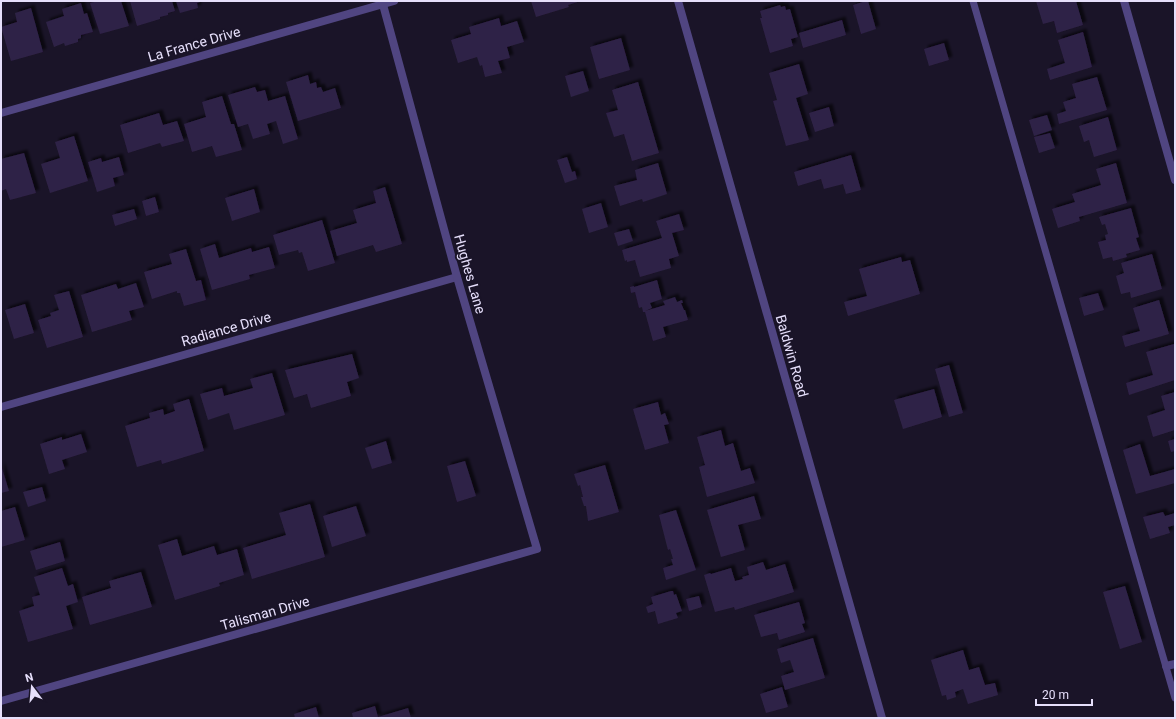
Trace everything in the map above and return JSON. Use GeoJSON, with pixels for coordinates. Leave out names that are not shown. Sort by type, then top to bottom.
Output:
{"type":"FeatureCollection","features":[{"type":"Feature","properties":{"kind":"street","name":"La France Drive"},"geometry":{"type":"LineString","coordinates":[[1,113],[382,3],[394,1]]}},
{"type":"Feature","properties":{"kind":"street","name":"Baldwin Road"},"geometry":{"type":"LineString","coordinates":[[678,1],[882,718]]}},
{"type":"Feature","properties":{"kind":"street"},"geometry":{"type":"LineString","coordinates":[[1124,1],[1175,180]]}},
{"type":"Feature","properties":{"kind":"street","name":"Hughes Lane"},"geometry":{"type":"LineString","coordinates":[[382,3],[457,277],[537,549]]}},
{"type":"Feature","properties":{"kind":"street","name":"Radiance Drive"},"geometry":{"type":"LineString","coordinates":[[1,406],[457,277]]}},
{"type":"Feature","properties":{"kind":"street","name":"Talisman Drive"},"geometry":{"type":"LineString","coordinates":[[1,701],[537,549]]}},
{"type":"Feature","properties":{"kind":"street"},"geometry":{"type":"LineString","coordinates":[[1166,666],[1175,664]]}},
{"type":"Feature","properties":{"kind":"lane"},"geometry":{"type":"LineString","coordinates":[[974,1],[1175,698]]}},
{"type":"Feature","properties":{"kind":"building"},"geometry":{"type":"Polygon","coordinates":[[[98,1],[121,1],[129,26],[100,34],[90,3],[98,1]]]}},
{"type":"Feature","properties":{"kind":"building"},"geometry":{"type":"Polygon","coordinates":[[[130,1],[172,1],[175,11],[160,17],[160,19],[137,26],[130,1]]]}},
{"type":"Feature","properties":{"kind":"building"},"geometry":{"type":"Polygon","coordinates":[[[176,1],[203,1],[197,3],[198,8],[180,13],[176,1]]]}},
{"type":"Feature","properties":{"kind":"building"},"geometry":{"type":"Polygon","coordinates":[[[531,1],[581,1],[568,5],[569,7],[536,17],[531,1]]]}},
{"type":"Feature","properties":{"kind":"building"},"geometry":{"type":"Polygon","coordinates":[[[868,1],[876,29],[861,34],[853,5],[868,1]]]}},
{"type":"Feature","properties":{"kind":"building"},"geometry":{"type":"Polygon","coordinates":[[[1036,1],[1076,1],[1083,25],[1057,33],[1054,21],[1043,24],[1036,1]]]}},
{"type":"Feature","properties":{"kind":"building"},"geometry":{"type":"Polygon","coordinates":[[[81,3],[84,14],[87,13],[93,32],[81,35],[78,42],[65,46],[64,43],[54,47],[46,22],[64,16],[62,9],[81,3]]]}},
{"type":"Feature","properties":{"kind":"building"},"geometry":{"type":"Polygon","coordinates":[[[780,5],[781,7],[785,6],[786,10],[790,9],[798,37],[791,39],[793,46],[770,53],[760,18],[762,18],[760,11],[780,5]]]}},
{"type":"Feature","properties":{"kind":"building"},"geometry":{"type":"Polygon","coordinates":[[[31,8],[43,52],[11,61],[1,27],[17,22],[15,13],[31,8]]]}},
{"type":"Feature","properties":{"kind":"building"},"geometry":{"type":"Polygon","coordinates":[[[499,18],[501,26],[517,21],[524,42],[507,47],[510,58],[498,61],[502,73],[485,77],[482,65],[480,66],[477,57],[458,63],[451,40],[471,34],[469,27],[499,18]]]}},
{"type":"Feature","properties":{"kind":"building"},"geometry":{"type":"Polygon","coordinates":[[[842,20],[846,35],[803,48],[799,33],[842,20]]]}},
{"type":"Feature","properties":{"kind":"building"},"geometry":{"type":"Polygon","coordinates":[[[1083,32],[1092,67],[1050,80],[1047,69],[1065,63],[1058,40],[1083,32]]]}},
{"type":"Feature","properties":{"kind":"building"},"geometry":{"type":"Polygon","coordinates":[[[621,38],[630,70],[599,79],[590,47],[621,38]]]}},
{"type":"Feature","properties":{"kind":"building"},"geometry":{"type":"Polygon","coordinates":[[[944,43],[949,60],[929,66],[924,49],[944,43]]]}},
{"type":"Feature","properties":{"kind":"building"},"geometry":{"type":"Polygon","coordinates":[[[799,64],[808,94],[796,98],[809,140],[786,146],[773,101],[777,100],[769,73],[799,64]]]}},
{"type":"Feature","properties":{"kind":"building"},"geometry":{"type":"Polygon","coordinates":[[[583,71],[589,91],[571,97],[565,76],[583,71]]]}},
{"type":"Feature","properties":{"kind":"building"},"geometry":{"type":"Polygon","coordinates":[[[308,75],[310,84],[316,82],[317,88],[321,87],[323,92],[335,88],[341,108],[298,121],[286,82],[308,75]]]}},
{"type":"Feature","properties":{"kind":"building"},"geometry":{"type":"Polygon","coordinates":[[[1097,77],[1107,110],[1059,124],[1057,114],[1066,111],[1063,102],[1076,98],[1072,84],[1097,77]]]}},
{"type":"Feature","properties":{"kind":"building"},"geometry":{"type":"Polygon","coordinates":[[[638,82],[659,153],[632,161],[624,134],[614,137],[606,113],[618,110],[612,90],[638,82]]]}},
{"type":"Feature","properties":{"kind":"building"},"geometry":{"type":"Polygon","coordinates":[[[255,87],[257,92],[265,90],[268,101],[285,96],[298,139],[283,144],[276,121],[267,124],[270,134],[253,139],[248,124],[238,127],[228,95],[255,87]]]}},
{"type":"Feature","properties":{"kind":"building"},"geometry":{"type":"Polygon","coordinates":[[[222,96],[231,124],[234,124],[242,150],[216,157],[212,146],[192,152],[184,124],[206,117],[202,102],[222,96]]]}},
{"type":"Feature","properties":{"kind":"building"},"geometry":{"type":"Polygon","coordinates":[[[829,107],[834,126],[815,132],[809,113],[829,107]]]}},
{"type":"Feature","properties":{"kind":"building"},"geometry":{"type":"Polygon","coordinates":[[[159,113],[163,125],[177,121],[184,141],[162,147],[160,143],[128,153],[120,125],[159,113]]]}},
{"type":"Feature","properties":{"kind":"building"},"geometry":{"type":"Polygon","coordinates":[[[1047,115],[1052,130],[1034,136],[1029,120],[1047,115]]]}},
{"type":"Feature","properties":{"kind":"building"},"geometry":{"type":"Polygon","coordinates":[[[1108,117],[1117,150],[1094,157],[1089,140],[1084,142],[1079,126],[1108,117]]]}},
{"type":"Feature","properties":{"kind":"building"},"geometry":{"type":"Polygon","coordinates":[[[1050,133],[1055,148],[1039,153],[1034,137],[1050,133]]]}},
{"type":"Feature","properties":{"kind":"building"},"geometry":{"type":"Polygon","coordinates":[[[74,136],[88,181],[50,193],[41,164],[60,158],[55,142],[74,136]]]}},
{"type":"Feature","properties":{"kind":"building"},"geometry":{"type":"Polygon","coordinates":[[[24,153],[36,193],[10,200],[6,189],[1,191],[1,159],[24,153]]]}},
{"type":"Feature","properties":{"kind":"building"},"geometry":{"type":"Polygon","coordinates":[[[851,155],[861,190],[846,194],[843,184],[824,189],[821,179],[798,186],[794,172],[851,155]]]}},
{"type":"Feature","properties":{"kind":"building"},"geometry":{"type":"Polygon","coordinates":[[[119,157],[124,175],[113,178],[115,186],[97,192],[88,162],[101,158],[102,162],[119,157]]]}},
{"type":"Feature","properties":{"kind":"building"},"geometry":{"type":"Polygon","coordinates":[[[567,157],[572,172],[575,171],[577,179],[565,183],[557,160],[567,157]]]}},
{"type":"Feature","properties":{"kind":"building"},"geometry":{"type":"Polygon","coordinates":[[[658,163],[667,194],[643,202],[642,199],[620,206],[614,186],[637,180],[635,170],[658,163]]]}},
{"type":"Feature","properties":{"kind":"building"},"geometry":{"type":"Polygon","coordinates":[[[1116,163],[1127,203],[1079,217],[1080,221],[1058,228],[1052,209],[1075,202],[1072,194],[1101,185],[1096,169],[1116,163]]]}},
{"type":"Feature","properties":{"kind":"building"},"geometry":{"type":"Polygon","coordinates":[[[385,187],[402,244],[376,252],[373,245],[337,256],[330,231],[357,223],[353,210],[376,203],[373,191],[385,187]]]}},
{"type":"Feature","properties":{"kind":"building"},"geometry":{"type":"Polygon","coordinates":[[[254,189],[260,212],[232,221],[225,198],[254,189]]]}},
{"type":"Feature","properties":{"kind":"building"},"geometry":{"type":"Polygon","coordinates":[[[155,197],[159,212],[146,216],[142,201],[155,197]]]}},
{"type":"Feature","properties":{"kind":"building"},"geometry":{"type":"Polygon","coordinates":[[[601,203],[608,227],[589,233],[582,209],[601,203]]]}},
{"type":"Feature","properties":{"kind":"building"},"geometry":{"type":"Polygon","coordinates":[[[1131,208],[1139,237],[1136,238],[1140,250],[1126,254],[1127,257],[1113,261],[1112,257],[1103,259],[1098,242],[1106,240],[1105,235],[1108,234],[1105,224],[1102,225],[1099,217],[1131,208]]]}},
{"type":"Feature","properties":{"kind":"building"},"geometry":{"type":"Polygon","coordinates":[[[134,209],[137,219],[115,226],[112,215],[134,209]]]}},
{"type":"Feature","properties":{"kind":"building"},"geometry":{"type":"Polygon","coordinates":[[[679,214],[684,230],[672,233],[679,256],[669,259],[671,268],[640,277],[635,260],[625,261],[622,250],[662,238],[656,221],[679,214]]]}},
{"type":"Feature","properties":{"kind":"building"},"geometry":{"type":"Polygon","coordinates":[[[322,220],[335,263],[308,271],[302,252],[299,253],[298,250],[279,255],[273,235],[322,220]]]}},
{"type":"Feature","properties":{"kind":"building"},"geometry":{"type":"Polygon","coordinates":[[[629,229],[633,241],[618,246],[614,233],[629,229]]]}},
{"type":"Feature","properties":{"kind":"building"},"geometry":{"type":"Polygon","coordinates":[[[215,244],[219,258],[251,248],[252,252],[269,247],[275,268],[249,275],[250,279],[212,290],[200,249],[215,244]]]}},
{"type":"Feature","properties":{"kind":"building"},"geometry":{"type":"Polygon","coordinates":[[[186,249],[196,281],[201,280],[206,300],[184,306],[180,293],[177,293],[177,291],[152,299],[144,272],[172,264],[169,254],[186,249]]]}},
{"type":"Feature","properties":{"kind":"building"},"geometry":{"type":"Polygon","coordinates":[[[1152,254],[1162,289],[1131,298],[1130,292],[1121,294],[1116,276],[1124,273],[1121,263],[1152,254]]]}},
{"type":"Feature","properties":{"kind":"building"},"geometry":{"type":"Polygon","coordinates":[[[901,257],[902,262],[910,260],[920,294],[848,316],[844,302],[867,296],[859,269],[901,257]]]}},
{"type":"Feature","properties":{"kind":"building"},"geometry":{"type":"Polygon","coordinates":[[[657,280],[662,299],[650,303],[652,308],[645,311],[665,305],[663,301],[675,297],[677,302],[682,300],[683,303],[681,303],[688,320],[663,327],[666,337],[653,341],[645,312],[643,312],[642,307],[639,308],[635,292],[631,293],[630,287],[657,280]]]}},
{"type":"Feature","properties":{"kind":"building"},"geometry":{"type":"Polygon","coordinates":[[[136,283],[144,307],[129,311],[132,320],[92,332],[81,295],[116,284],[118,289],[136,283]]]}},
{"type":"Feature","properties":{"kind":"building"},"geometry":{"type":"Polygon","coordinates":[[[69,291],[83,337],[47,348],[38,320],[51,316],[50,313],[59,310],[54,295],[69,291]]]}},
{"type":"Feature","properties":{"kind":"building"},"geometry":{"type":"Polygon","coordinates":[[[1098,293],[1104,310],[1084,316],[1079,298],[1098,293]]]}},
{"type":"Feature","properties":{"kind":"building"},"geometry":{"type":"Polygon","coordinates":[[[1159,300],[1169,334],[1125,347],[1122,336],[1140,331],[1133,308],[1159,300]]]}},
{"type":"Feature","properties":{"kind":"building"},"geometry":{"type":"Polygon","coordinates":[[[25,304],[34,333],[14,339],[5,310],[25,304]]]}},
{"type":"Feature","properties":{"kind":"building"},"geometry":{"type":"Polygon","coordinates":[[[1174,344],[1175,380],[1129,395],[1126,383],[1153,375],[1146,352],[1174,344]]]}},
{"type":"Feature","properties":{"kind":"building"},"geometry":{"type":"Polygon","coordinates":[[[352,354],[359,378],[347,382],[351,396],[311,408],[307,394],[294,398],[285,370],[352,354]]]}},
{"type":"Feature","properties":{"kind":"building"},"geometry":{"type":"Polygon","coordinates":[[[949,365],[963,413],[949,417],[935,369],[949,365]]]}},
{"type":"Feature","properties":{"kind":"building"},"geometry":{"type":"Polygon","coordinates":[[[272,373],[285,415],[234,430],[229,413],[208,420],[200,394],[222,388],[224,396],[253,388],[250,379],[272,373]]]}},
{"type":"Feature","properties":{"kind":"building"},"geometry":{"type":"Polygon","coordinates":[[[934,389],[942,417],[903,429],[894,400],[934,389]]]}},
{"type":"Feature","properties":{"kind":"building"},"geometry":{"type":"Polygon","coordinates":[[[1175,392],[1175,430],[1153,437],[1147,416],[1165,410],[1161,396],[1175,392]]]}},
{"type":"Feature","properties":{"kind":"building"},"geometry":{"type":"Polygon","coordinates":[[[189,399],[204,451],[162,464],[161,460],[137,467],[125,426],[150,418],[149,413],[163,409],[164,415],[175,411],[173,404],[189,399]]]}},
{"type":"Feature","properties":{"kind":"building"},"geometry":{"type":"Polygon","coordinates":[[[658,402],[661,415],[665,413],[669,424],[664,425],[669,443],[645,450],[633,409],[658,402]]]}},
{"type":"Feature","properties":{"kind":"building"},"geometry":{"type":"Polygon","coordinates":[[[721,430],[725,446],[733,443],[741,471],[750,468],[755,483],[707,497],[699,467],[705,465],[697,437],[721,430]]]}},
{"type":"Feature","properties":{"kind":"building"},"geometry":{"type":"Polygon","coordinates":[[[81,434],[87,452],[62,460],[65,469],[49,474],[40,444],[62,437],[62,440],[81,434]]]}},
{"type":"Feature","properties":{"kind":"building"},"geometry":{"type":"Polygon","coordinates":[[[1175,439],[1175,451],[1171,452],[1168,441],[1175,439]]]}},
{"type":"Feature","properties":{"kind":"building"},"geometry":{"type":"Polygon","coordinates":[[[386,441],[392,463],[372,469],[365,448],[386,441]]]}},
{"type":"Feature","properties":{"kind":"building"},"geometry":{"type":"Polygon","coordinates":[[[1140,444],[1150,476],[1175,469],[1175,483],[1136,494],[1123,450],[1140,444]]]}},
{"type":"Feature","properties":{"kind":"building"},"geometry":{"type":"Polygon","coordinates":[[[465,461],[476,496],[457,502],[447,466],[465,461]]]}},
{"type":"Feature","properties":{"kind":"building"},"geometry":{"type":"Polygon","coordinates":[[[1,465],[9,491],[1,493],[1,465]]]}},
{"type":"Feature","properties":{"kind":"building"},"geometry":{"type":"Polygon","coordinates":[[[605,465],[619,512],[588,521],[586,506],[584,506],[581,497],[583,497],[580,485],[578,486],[574,474],[605,465]]]}},
{"type":"Feature","properties":{"kind":"building"},"geometry":{"type":"Polygon","coordinates":[[[42,487],[46,501],[28,507],[23,492],[42,487]]]}},
{"type":"Feature","properties":{"kind":"building"},"geometry":{"type":"Polygon","coordinates":[[[754,496],[761,519],[738,525],[745,550],[721,557],[707,510],[754,496]]]}},
{"type":"Feature","properties":{"kind":"building"},"geometry":{"type":"Polygon","coordinates":[[[310,504],[325,557],[252,579],[243,548],[286,535],[279,513],[310,504]]]}},
{"type":"Feature","properties":{"kind":"building"},"geometry":{"type":"Polygon","coordinates":[[[356,506],[366,536],[332,547],[323,516],[356,506]]]}},
{"type":"Feature","properties":{"kind":"building"},"geometry":{"type":"Polygon","coordinates":[[[15,507],[25,540],[1,547],[1,511],[15,507]]]}},
{"type":"Feature","properties":{"kind":"building"},"geometry":{"type":"Polygon","coordinates":[[[676,510],[696,570],[666,580],[663,568],[673,565],[671,559],[673,559],[670,549],[668,550],[659,515],[676,510]]]}},
{"type":"Feature","properties":{"kind":"building"},"geometry":{"type":"Polygon","coordinates":[[[1163,512],[1165,516],[1175,513],[1175,525],[1168,527],[1170,533],[1150,539],[1143,517],[1163,512]]]}},
{"type":"Feature","properties":{"kind":"building"},"geometry":{"type":"Polygon","coordinates":[[[177,539],[182,556],[214,546],[217,555],[237,549],[244,575],[219,583],[220,586],[175,600],[158,545],[177,539]]]}},
{"type":"Feature","properties":{"kind":"building"},"geometry":{"type":"Polygon","coordinates":[[[60,542],[65,561],[36,570],[30,551],[60,542]]]}},
{"type":"Feature","properties":{"kind":"building"},"geometry":{"type":"Polygon","coordinates":[[[763,562],[766,570],[785,564],[794,592],[735,610],[734,607],[715,612],[704,575],[731,568],[735,581],[743,579],[742,577],[749,575],[747,567],[763,562]]]}},
{"type":"Feature","properties":{"kind":"building"},"geometry":{"type":"Polygon","coordinates":[[[62,568],[68,586],[73,584],[78,602],[66,606],[73,629],[28,642],[19,611],[34,606],[32,597],[40,595],[34,577],[62,568]]]}},
{"type":"Feature","properties":{"kind":"building"},"geometry":{"type":"Polygon","coordinates":[[[141,572],[152,607],[90,625],[82,597],[111,588],[109,581],[141,572]]]}},
{"type":"Feature","properties":{"kind":"building"},"geometry":{"type":"Polygon","coordinates":[[[1125,586],[1142,642],[1120,649],[1103,592],[1125,586]]]}},
{"type":"Feature","properties":{"kind":"building"},"geometry":{"type":"Polygon","coordinates":[[[673,591],[674,595],[676,594],[682,611],[676,613],[678,618],[658,624],[655,611],[648,613],[646,607],[653,604],[651,597],[673,591]]]}},
{"type":"Feature","properties":{"kind":"building"},"geometry":{"type":"Polygon","coordinates":[[[699,596],[702,607],[689,611],[686,599],[699,596]]]}},
{"type":"Feature","properties":{"kind":"building"},"geometry":{"type":"Polygon","coordinates":[[[799,602],[805,623],[802,624],[805,632],[779,640],[777,633],[761,637],[754,615],[799,602]]]}},
{"type":"Feature","properties":{"kind":"building"},"geometry":{"type":"Polygon","coordinates":[[[813,638],[825,678],[785,690],[781,676],[794,672],[790,660],[781,663],[777,649],[813,638]]]}},
{"type":"Feature","properties":{"kind":"building"},"geometry":{"type":"Polygon","coordinates":[[[963,650],[969,670],[979,667],[985,685],[995,683],[998,695],[968,704],[963,689],[955,692],[956,697],[947,700],[946,695],[942,696],[931,660],[963,650]]]}},
{"type":"Feature","properties":{"kind":"building"},"geometry":{"type":"Polygon","coordinates":[[[782,687],[788,707],[766,713],[760,694],[782,687]]]}},
{"type":"Feature","properties":{"kind":"building"},"geometry":{"type":"Polygon","coordinates":[[[375,706],[378,717],[408,708],[411,718],[353,718],[352,713],[375,706]]]}},
{"type":"Feature","properties":{"kind":"building"},"geometry":{"type":"Polygon","coordinates":[[[316,707],[319,718],[295,718],[294,714],[316,707]]]}}]}
